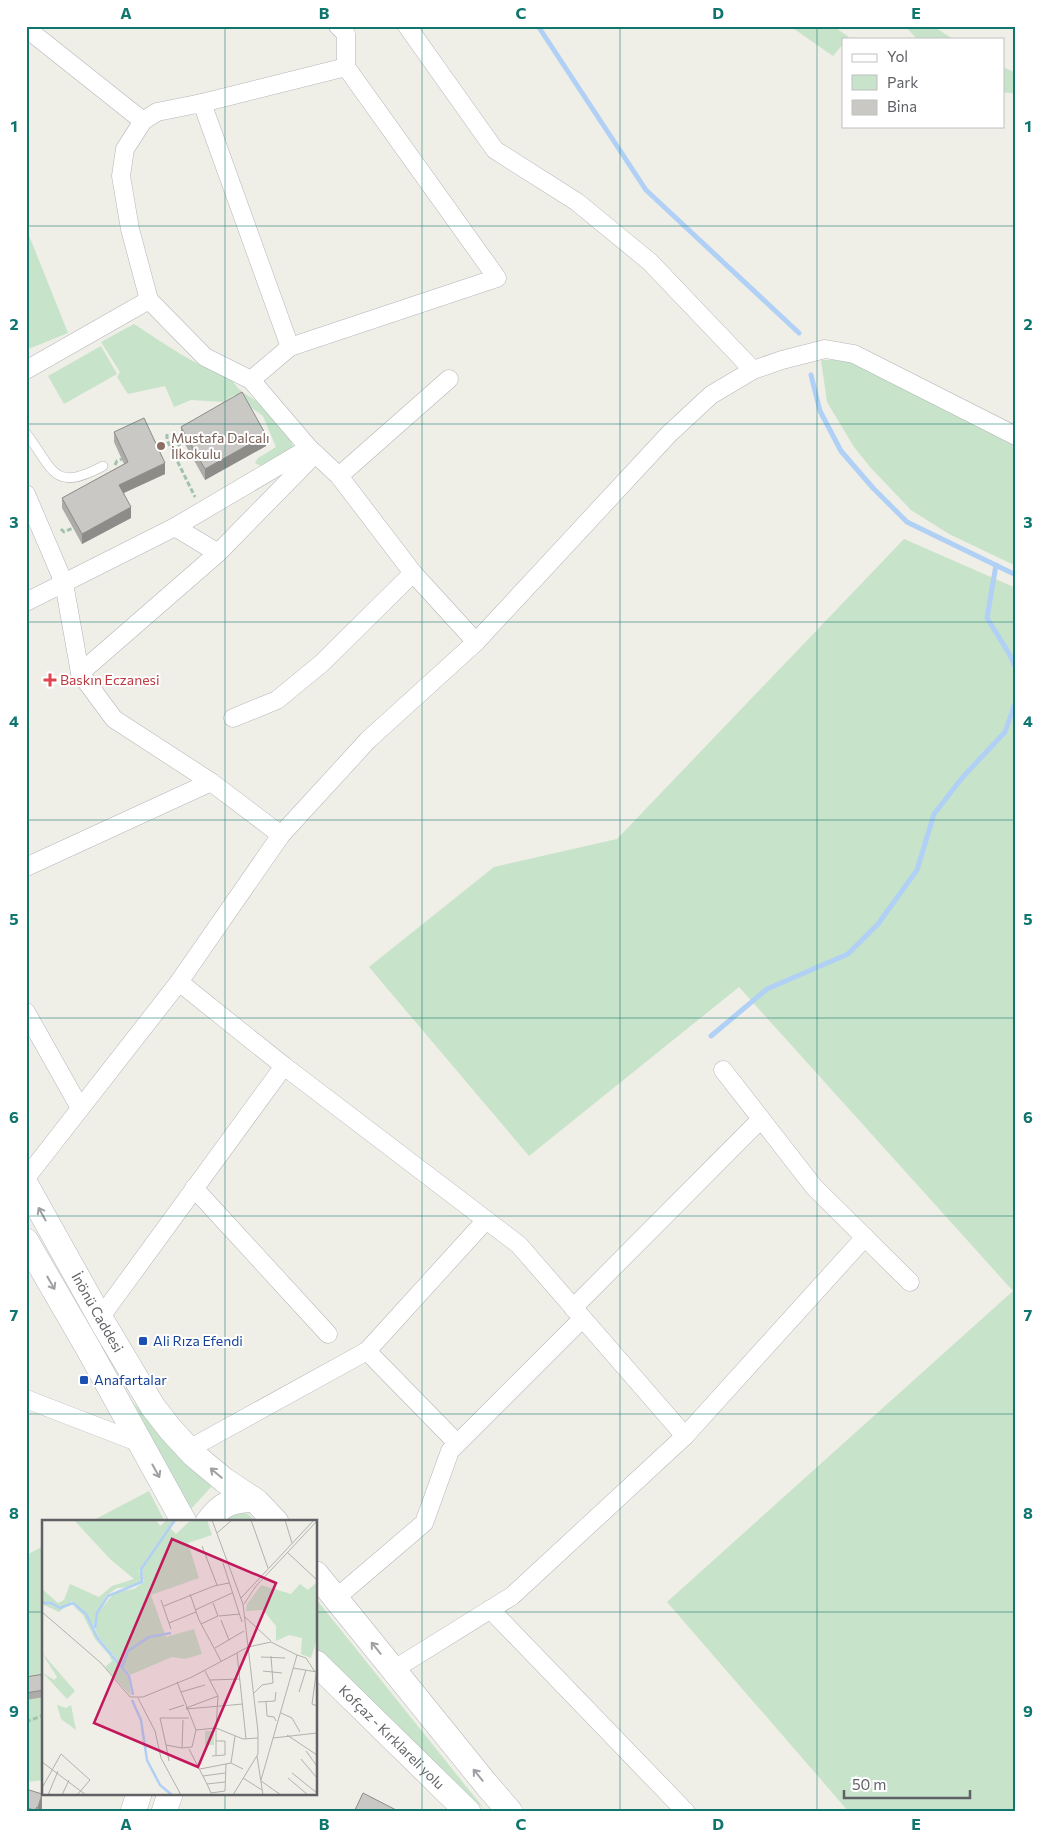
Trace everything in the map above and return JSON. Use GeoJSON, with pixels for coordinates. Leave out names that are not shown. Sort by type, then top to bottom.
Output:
{"type":"FeatureCollection","features":[{"type":"Feature","properties":{"kind":"main road","name":"İnönü Caddesi"},"geometry":{"type":"LineString","coordinates":[[26,1185],[100,1318],[153,1407],[189,1449],[224,1480],[266,1511]]}},
{"type":"Feature","properties":{"kind":"main road","name":"İnönü Caddesi"},"geometry":{"type":"LineString","coordinates":[[26,1241],[88,1348],[183,1520]]}},
{"type":"Feature","properties":{"kind":"main road"},"geometry":{"type":"LineString","coordinates":[[210,1520],[222,1506],[232,1501],[266,1511]]}},
{"type":"Feature","properties":{"kind":"main road"},"geometry":{"type":"LineString","coordinates":[[318,1576],[510,1812]]}},
{"type":"Feature","properties":{"kind":"main road","name":"Kofçaz - Kırklareli yolu"},"geometry":{"type":"LineString","coordinates":[[318,1665],[468,1812]]}},
{"type":"Feature","properties":{"kind":"main road"},"geometry":{"type":"LineString","coordinates":[[133,1812],[138,1796]]}},
{"type":"Feature","properties":{"kind":"main road"},"geometry":{"type":"LineString","coordinates":[[164,1812],[169,1796]]}},
{"type":"Feature","properties":{"kind":"street"},"geometry":{"type":"LineString","coordinates":[[251,380],[290,347],[497,278],[346,68],[346,34],[338,26]]}},
{"type":"Feature","properties":{"kind":"street"},"geometry":{"type":"LineString","coordinates":[[407,26],[495,150],[576,202],[650,262],[753,370]]}},
{"type":"Feature","properties":{"kind":"street"},"geometry":{"type":"LineString","coordinates":[[26,28],[143,121]]}},
{"type":"Feature","properties":{"kind":"street"},"geometry":{"type":"LineString","coordinates":[[346,68],[157,112],[143,121],[125,149],[120,176],[130,229],[149,300],[205,357],[251,380],[312,451],[339,476],[413,573],[476,642]]}},
{"type":"Feature","properties":{"kind":"street"},"geometry":{"type":"LineString","coordinates":[[202,103],[290,347]]}},
{"type":"Feature","properties":{"kind":"street"},"geometry":{"type":"LineString","coordinates":[[26,370],[149,300]]}},
{"type":"Feature","properties":{"kind":"street"},"geometry":{"type":"LineString","coordinates":[[26,1178],[179,982],[281,835],[368,740],[476,642],[669,434],[711,395],[753,370],[825,348],[854,354],[1016,436]]}},
{"type":"Feature","properties":{"kind":"street"},"geometry":{"type":"LineString","coordinates":[[339,476],[449,378]]}},
{"type":"Feature","properties":{"kind":"street"},"geometry":{"type":"LineString","coordinates":[[26,602],[175,527],[312,451]]}},
{"type":"Feature","properties":{"kind":"street"},"geometry":{"type":"LineString","coordinates":[[80,673],[218,553],[312,451]]}},
{"type":"Feature","properties":{"kind":"street"},"geometry":{"type":"LineString","coordinates":[[26,494],[64,583],[80,673],[114,719],[211,782],[281,835]]}},
{"type":"Feature","properties":{"kind":"street"},"geometry":{"type":"LineString","coordinates":[[175,527],[218,553]]}},
{"type":"Feature","properties":{"kind":"street"},"geometry":{"type":"LineString","coordinates":[[232,718],[277,700],[322,663],[413,573]]}},
{"type":"Feature","properties":{"kind":"street"},"geometry":{"type":"LineString","coordinates":[[26,867],[211,782]]}},
{"type":"Feature","properties":{"kind":"street"},"geometry":{"type":"LineString","coordinates":[[179,982],[284,1066],[519,1245],[684,1436]]}},
{"type":"Feature","properties":{"kind":"street"},"geometry":{"type":"LineString","coordinates":[[26,1012],[80,1108]]}},
{"type":"Feature","properties":{"kind":"street"},"geometry":{"type":"LineString","coordinates":[[100,1318],[284,1066]]}},
{"type":"Feature","properties":{"kind":"street"},"geometry":{"type":"LineString","coordinates":[[722,1070],[814,1186],[910,1282]]}},
{"type":"Feature","properties":{"kind":"street"},"geometry":{"type":"LineString","coordinates":[[336,1598],[424,1523],[450,1451],[761,1119]]}},
{"type":"Feature","properties":{"kind":"street"},"geometry":{"type":"LineString","coordinates":[[194,1188],[328,1334]]}},
{"type":"Feature","properties":{"kind":"street"},"geometry":{"type":"LineString","coordinates":[[189,1449],[368,1351],[486,1220]]}},
{"type":"Feature","properties":{"kind":"street"},"geometry":{"type":"LineString","coordinates":[[393,1670],[512,1596],[684,1436],[865,1237]]}},
{"type":"Feature","properties":{"kind":"street"},"geometry":{"type":"LineString","coordinates":[[368,1351],[457,1443]]}},
{"type":"Feature","properties":{"kind":"street"},"geometry":{"type":"LineString","coordinates":[[26,1399],[140,1443]]}},
{"type":"Feature","properties":{"kind":"street"},"geometry":{"type":"LineString","coordinates":[[490,1610],[686,1812]]}},
{"type":"Feature","properties":{"kind":"lane"},"geometry":{"type":"LineString","coordinates":[[26,433],[52,470],[66,479],[75,478],[103,466]]}},
{"type":"Feature","properties":{"kind":"path"},"geometry":{"type":"LineString","coordinates":[[167,434],[167,440],[172,451],[203,510]]}},
{"type":"Feature","properties":{"kind":"path"},"geometry":{"type":"LineString","coordinates":[[172,451],[184,441]]}},
{"type":"Feature","properties":{"kind":"path"},"geometry":{"type":"LineString","coordinates":[[26,1722],[42,1716]]}},
{"type":"Feature","properties":{"kind":"green space"},"geometry":{"type":"Polygon","coordinates":[[[790,26],[833,26],[849,37],[842,38],[842,45],[833,56],[790,26]]]}},
{"type":"Feature","properties":{"kind":"green space"},"geometry":{"type":"Polygon","coordinates":[[[905,26],[933,26],[951,38],[916,38],[905,26]]]}},
{"type":"Feature","properties":{"kind":"green space"},"geometry":{"type":"Polygon","coordinates":[[[1004,67],[1016,73],[1016,94],[1004,92],[1004,67]]]}},
{"type":"Feature","properties":{"kind":"green space"},"geometry":{"type":"Polygon","coordinates":[[[26,228],[68,333],[26,350],[26,228]]]}},
{"type":"Feature","properties":{"kind":"green space"},"geometry":{"type":"Polygon","coordinates":[[[134,324],[194,362],[230,376],[244,393],[275,413],[296,451],[261,466],[255,463],[258,458],[276,447],[263,416],[234,395],[224,402],[191,400],[174,407],[165,386],[128,394],[117,377],[120,372],[101,342],[134,324]]]}},
{"type":"Feature","properties":{"kind":"green space"},"geometry":{"type":"Polygon","coordinates":[[[101,346],[117,374],[64,404],[48,376],[101,346]]]}},
{"type":"Feature","properties":{"kind":"green space"},"geometry":{"type":"Polygon","coordinates":[[[821,360],[846,360],[1016,442],[1016,566],[949,534],[911,510],[871,468],[854,447],[827,402],[821,360]]]}},
{"type":"Feature","properties":{"kind":"green space"},"geometry":{"type":"Polygon","coordinates":[[[904,539],[1016,588],[1016,1812],[849,1812],[667,1602],[1013,1291],[739,987],[529,1156],[369,967],[494,867],[617,839],[904,539]]]}},
{"type":"Feature","properties":{"kind":"green space"},"geometry":{"type":"Polygon","coordinates":[[[133,1402],[180,1456],[212,1486],[190,1510],[133,1402]]]}},
{"type":"Feature","properties":{"kind":"green space"},"geometry":{"type":"Polygon","coordinates":[[[149,1491],[164,1520],[94,1520],[149,1491]]]}},
{"type":"Feature","properties":{"kind":"green space"},"geometry":{"type":"Polygon","coordinates":[[[241,1512],[248,1514],[254,1520],[222,1520],[241,1512]]]}},
{"type":"Feature","properties":{"kind":"green space"},"geometry":{"type":"Polygon","coordinates":[[[42,1547],[42,1780],[26,1782],[26,1555],[42,1547]]]}},
{"type":"Feature","properties":{"kind":"green space"},"geometry":{"type":"Polygon","coordinates":[[[318,1601],[485,1810],[318,1650],[318,1601]]]}},
{"type":"Feature","properties":{"kind":"building"},"geometry":{"type":"Polygon","coordinates":[[[242,392],[266,435],[205,469],[181,427],[242,392]]]}},
{"type":"Feature","properties":{"kind":"building"},"geometry":{"type":"Polygon","coordinates":[[[144,418],[165,463],[119,485],[131,507],[82,534],[62,498],[128,462],[114,432],[144,418]]]}},
{"type":"Feature","properties":{"kind":"building"},"geometry":{"type":"Polygon","coordinates":[[[42,1674],[42,1690],[26,1693],[26,1677],[42,1674]]]}},
{"type":"Feature","properties":{"kind":"building"},"geometry":{"type":"Polygon","coordinates":[[[26,1789],[42,1794],[38,1807],[35,1810],[26,1808],[26,1789]]]}},
{"type":"Feature","properties":{"kind":"building"},"geometry":{"type":"Polygon","coordinates":[[[363,1793],[398,1811],[354,1812],[363,1793]]]}},
{"type":"Feature","properties":{"kind":"waterway"},"geometry":{"type":"LineString","coordinates":[[538,26],[646,190],[799,333]]}},
{"type":"Feature","properties":{"kind":"waterway"},"geometry":{"type":"LineString","coordinates":[[811,375],[820,411],[841,451],[873,488],[907,522],[1016,575]]}},
{"type":"Feature","properties":{"kind":"waterway"},"geometry":{"type":"LineString","coordinates":[[996,565],[987,618],[1010,655],[1016,669]]}},
{"type":"Feature","properties":{"kind":"waterway"},"geometry":{"type":"LineString","coordinates":[[711,1036],[767,989],[848,954],[878,924],[917,870],[934,814],[962,778],[1005,732],[1016,701]]}},
{"type":"Feature","properties":{"kind":"place","name":"Mustafa Dalcalı İlkokulu"},"geometry":{"type":"Point","coordinates":[161,446]}},
{"type":"Feature","properties":{"kind":"place","name":"Baskın Eczanesi"},"geometry":{"type":"Point","coordinates":[50,680]}},
{"type":"Feature","properties":{"kind":"place","name":"Ali Rıza Efendi"},"geometry":{"type":"Point","coordinates":[143,1341]}},
{"type":"Feature","properties":{"kind":"place","name":"Anafartalar"},"geometry":{"type":"Point","coordinates":[84,1380]}}]}
